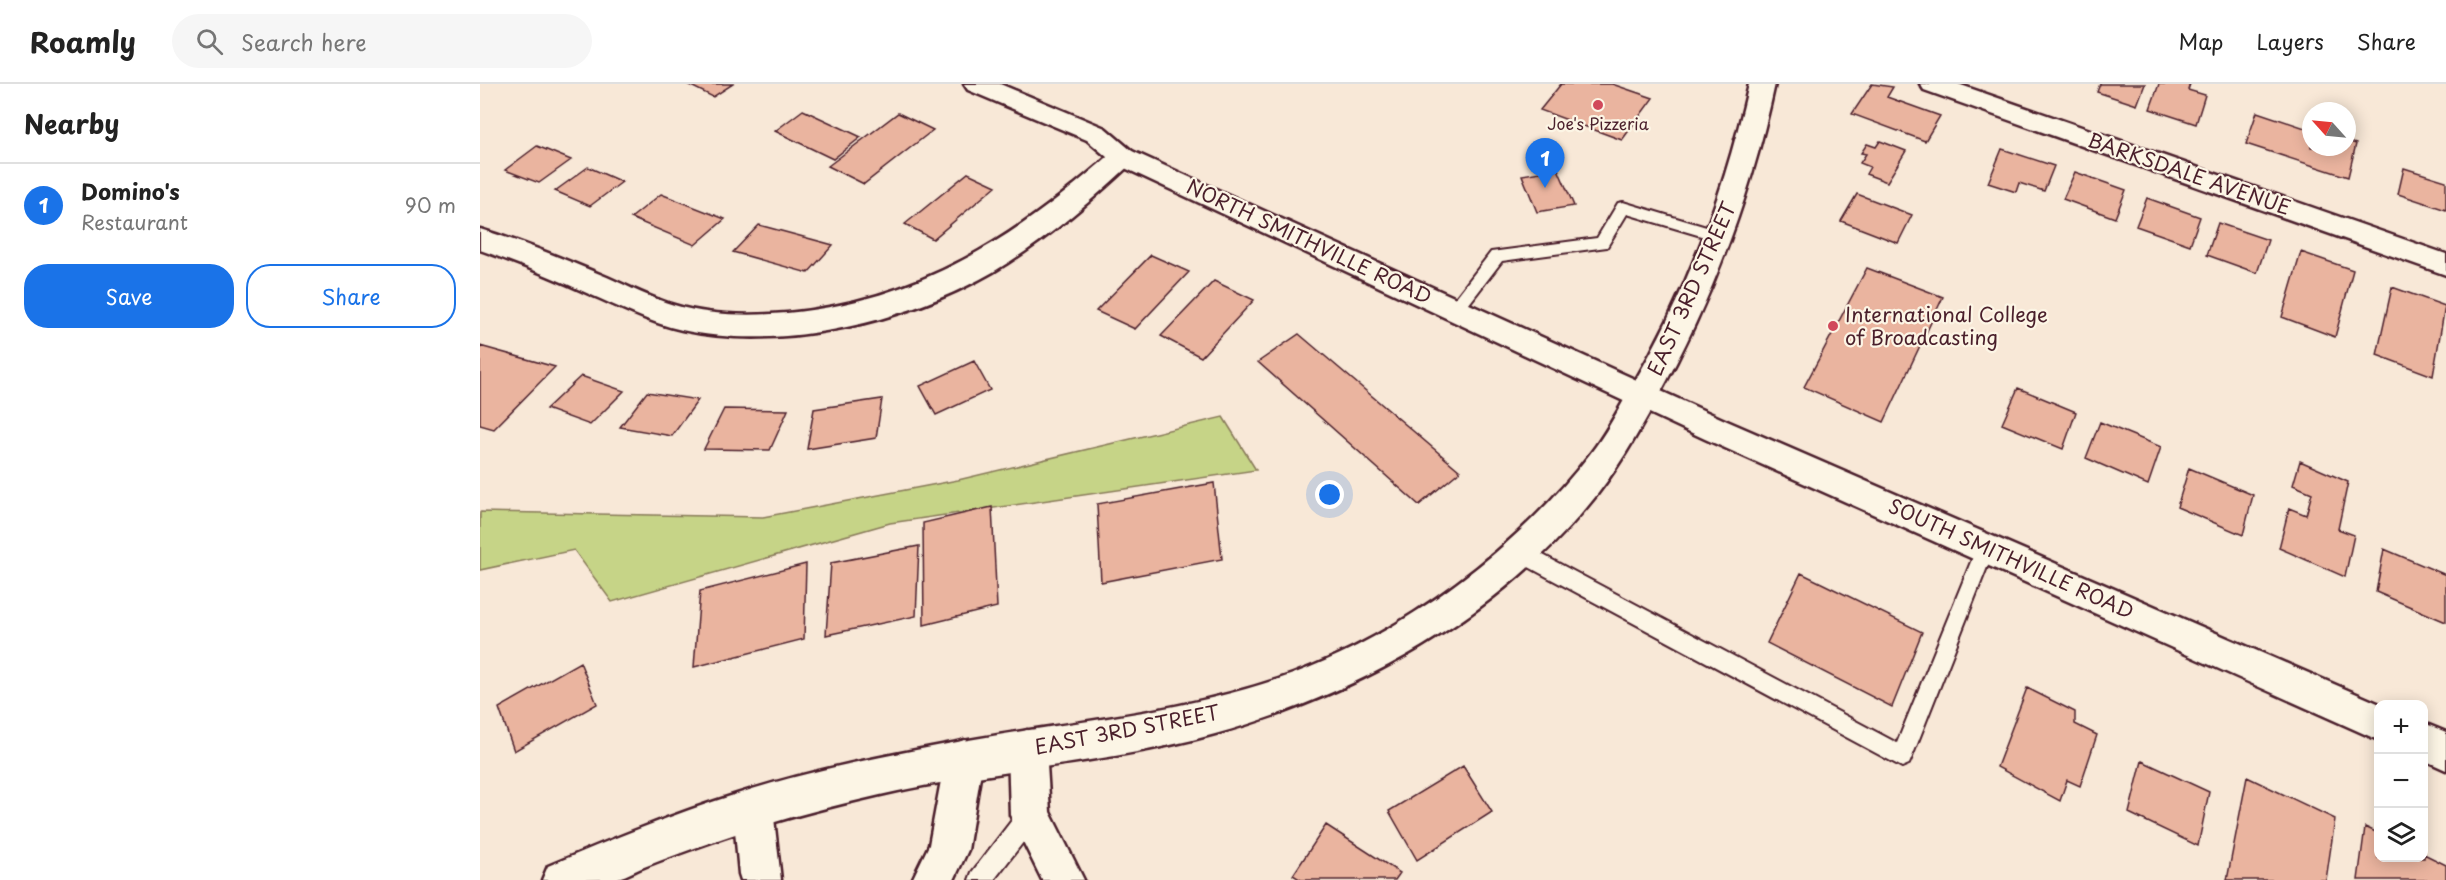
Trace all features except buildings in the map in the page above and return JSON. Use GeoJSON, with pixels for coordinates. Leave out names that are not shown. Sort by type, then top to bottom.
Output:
{"type":"FeatureCollection","features":[{"type":"Feature","properties":{"kind":"main road","name":"NORTH SMITHVILLE ROAD"},"geometry":{"type":"LineString","coordinates":[[977,84],[1096,134],[1123,157],[1643,395]]}},
{"type":"Feature","properties":{"kind":"main road","name":"EAST 3RD STREET"},"geometry":{"type":"LineString","coordinates":[[562,880],[640,848],[797,796],[964,759],[1191,722],[1299,689],[1362,662],[1439,615],[1504,566],[1566,508],[1602,464],[1676,334],[1718,236],[1733,197],[1762,84]]}},
{"type":"Feature","properties":{"kind":"main road","name":"BARKSDALE AVENUE"},"geometry":{"type":"LineString","coordinates":[[1932,84],[2446,265]]}},
{"type":"Feature","properties":{"kind":"main road"},"geometry":{"type":"LineString","coordinates":[[480,239],[532,257],[655,310],[684,319],[740,324],[781,324],[831,318],[883,307],[977,268],[1018,243],[1123,157]]}},
{"type":"Feature","properties":{"kind":"main road","name":"SOUTH SMITHVILLE ROAD"},"geometry":{"type":"LineString","coordinates":[[1643,395],[1716,430],[2374,720]]}},
{"type":"Feature","properties":{"kind":"main road"},"geometry":{"type":"LineString","coordinates":[[2428,743],[2446,751]]}},
{"type":"Feature","properties":{"kind":"main road"},"geometry":{"type":"LineString","coordinates":[[1027,749],[1030,815],[1064,880]]}},
{"type":"Feature","properties":{"kind":"main road"},"geometry":{"type":"LineString","coordinates":[[932,880],[948,850],[964,759]]}},
{"type":"Feature","properties":{"kind":"main road"},"geometry":{"type":"LineString","coordinates":[[753,809],[761,880]]}},
{"type":"Feature","properties":{"kind":"lane"},"geometry":{"type":"LineString","coordinates":[[1456,309],[1497,256],[1602,243],[1623,207],[1718,236]]}},
{"type":"Feature","properties":{"kind":"lane"},"geometry":{"type":"LineString","coordinates":[[1519,552],[1902,757],[1986,547]]}},
{"type":"Feature","properties":{"kind":"lane"},"geometry":{"type":"LineString","coordinates":[[980,880],[1030,815]]}},
{"type":"Feature","properties":{"kind":"green space"},"geometry":{"type":"Polygon","coordinates":[[[1223,417],[1256,470],[890,523],[612,602],[574,550],[480,570],[480,512],[763,517],[958,480],[1223,417]]]}},
{"type":"Feature","properties":{"kind":"place","name":"Joe's Pizzeria"},"geometry":{"type":"Point","coordinates":[1598,105]}},
{"type":"Feature","properties":{"kind":"place","name":"Domino's"},"geometry":{"type":"Point","coordinates":[1545,188]}},
{"type":"Feature","properties":{"kind":"place","name":"International College of Broadcasting"},"geometry":{"type":"Point","coordinates":[1833,326]}}]}
